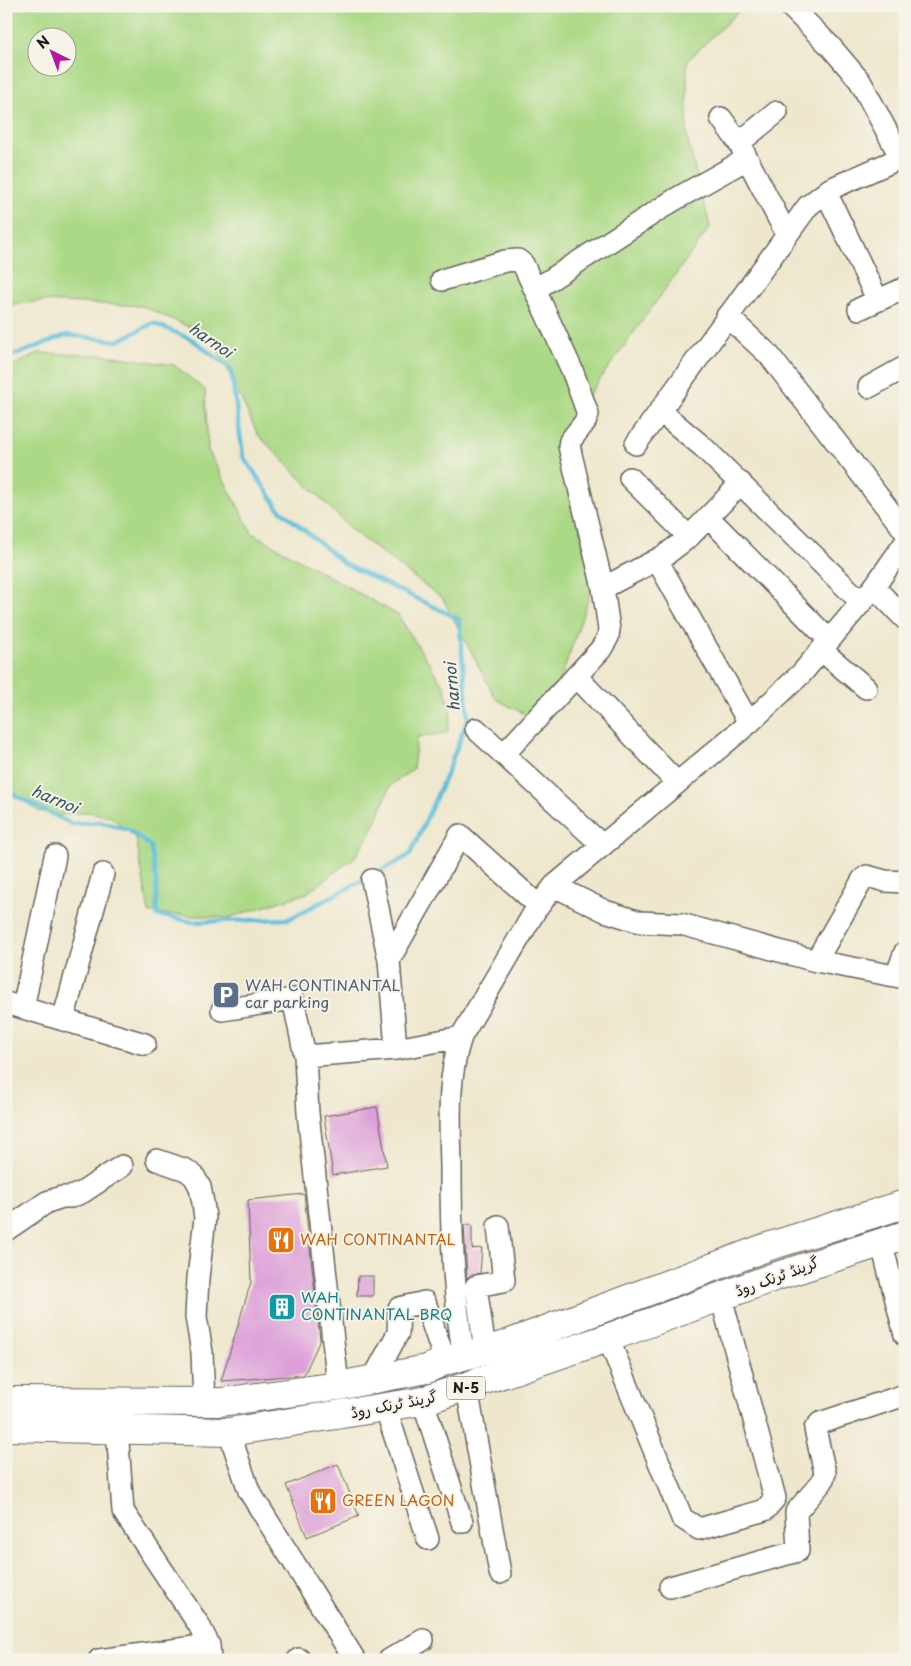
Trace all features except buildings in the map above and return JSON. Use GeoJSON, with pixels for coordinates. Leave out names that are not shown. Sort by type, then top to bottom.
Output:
{"type":"FeatureCollection","features":[{"type":"Feature","properties":{"kind":"highway","name":"گرینڈ ٹرنک روڈ"},"geometry":{"type":"LineString","coordinates":[[6,1402],[204,1403],[373,1380],[455,1359],[659,1289],[767,1247],[905,1204]]}},
{"type":"Feature","properties":{"kind":"highway","name":"گرینڈ ٹرنک روڈ"},"geometry":{"type":"LineString","coordinates":[[6,1427],[229,1432],[386,1409],[429,1400],[893,1238]]}},
{"type":"Feature","properties":{"kind":"highway"},"geometry":{"type":"LineString","coordinates":[[429,1400],[455,1359]]}},
{"type":"Feature","properties":{"kind":"street"},"geometry":{"type":"LineString","coordinates":[[636,444],[786,233],[808,206],[826,192],[903,157],[860,81],[831,47],[790,6]]}},
{"type":"Feature","properties":{"kind":"street"},"geometry":{"type":"LineString","coordinates":[[536,289],[674,200],[743,151],[777,112]]}},
{"type":"Feature","properties":{"kind":"street"},"geometry":{"type":"LineString","coordinates":[[720,118],[743,151],[786,233]]}},
{"type":"Feature","properties":{"kind":"street"},"geometry":{"type":"LineString","coordinates":[[826,192],[868,304],[905,288]]}},
{"type":"Feature","properties":{"kind":"street"},"geometry":{"type":"LineString","coordinates":[[442,280],[505,261],[518,260],[523,264],[572,370],[588,414],[586,422],[570,440],[569,446],[603,588],[609,629],[608,637],[576,676],[504,754]]}},
{"type":"Feature","properties":{"kind":"street"},"geometry":{"type":"LineString","coordinates":[[727,316],[769,355],[905,531]]}},
{"type":"Feature","properties":{"kind":"street"},"geometry":{"type":"LineString","coordinates":[[870,387],[905,367]]}},
{"type":"Feature","properties":{"kind":"street"},"geometry":{"type":"LineString","coordinates":[[660,411],[868,594],[905,619]]}},
{"type":"Feature","properties":{"kind":"street"},"geometry":{"type":"LineString","coordinates":[[630,478],[689,537]]}},
{"type":"Feature","properties":{"kind":"street"},"geometry":{"type":"LineString","coordinates":[[603,588],[656,560],[689,537],[741,483]]}},
{"type":"Feature","properties":{"kind":"street"},"geometry":{"type":"LineString","coordinates":[[709,518],[866,688]]}},
{"type":"Feature","properties":{"kind":"street"},"geometry":{"type":"LineString","coordinates":[[455,1359],[459,1331],[451,1234],[450,1089],[454,1059],[461,1037],[554,886],[749,722],[802,673],[868,594],[905,543]]}},
{"type":"Feature","properties":{"kind":"street"},"geometry":{"type":"LineString","coordinates":[[656,560],[749,722]]}},
{"type":"Feature","properties":{"kind":"street"},"geometry":{"type":"LineString","coordinates":[[576,676],[677,783]]}},
{"type":"Feature","properties":{"kind":"street"},"geometry":{"type":"LineString","coordinates":[[476,729],[602,845]]}},
{"type":"Feature","properties":{"kind":"street"},"geometry":{"type":"LineString","coordinates":[[389,960],[460,835],[540,906]]}},
{"type":"Feature","properties":{"kind":"street"},"geometry":{"type":"LineString","coordinates":[[54,856],[15,1006],[145,1044]]}},
{"type":"Feature","properties":{"kind":"street"},"geometry":{"type":"LineString","coordinates":[[64,1020],[103,874]]}},
{"type":"Feature","properties":{"kind":"street"},"geometry":{"type":"LineString","coordinates":[[816,962],[862,879],[867,876],[885,881],[905,882]]}},
{"type":"Feature","properties":{"kind":"street"},"geometry":{"type":"LineString","coordinates":[[372,880],[389,960],[396,1049]]}},
{"type":"Feature","properties":{"kind":"street"},"geometry":{"type":"LineString","coordinates":[[554,886],[605,911],[640,922],[681,924],[816,962],[900,977],[905,952]]}},
{"type":"Feature","properties":{"kind":"street"},"geometry":{"type":"LineString","coordinates":[[222,1010],[293,999],[306,1056],[308,1113],[338,1386]]}},
{"type":"Feature","properties":{"kind":"street"},"geometry":{"type":"LineString","coordinates":[[306,1056],[396,1049],[461,1037]]}},
{"type":"Feature","properties":{"kind":"street"},"geometry":{"type":"LineString","coordinates":[[156,1160],[186,1170],[194,1176],[200,1187],[205,1218],[199,1260],[196,1317],[202,1352],[204,1403]]}},
{"type":"Feature","properties":{"kind":"street"},"geometry":{"type":"LineString","coordinates":[[6,1230],[47,1202],[83,1192],[122,1166]]}},
{"type":"Feature","properties":{"kind":"street"},"geometry":{"type":"LineString","coordinates":[[455,1359],[476,1286],[504,1282],[498,1226]]}},
{"type":"Feature","properties":{"kind":"street"},"geometry":{"type":"LineString","coordinates":[[893,1238],[905,1335]]}},
{"type":"Feature","properties":{"kind":"street"},"geometry":{"type":"LineString","coordinates":[[608,1338],[682,1518],[699,1529],[765,1510],[775,1498],[721,1298]]}},
{"type":"Feature","properties":{"kind":"street"},"geometry":{"type":"LineString","coordinates":[[373,1380],[398,1333],[400,1308],[425,1302],[455,1359]]}},
{"type":"Feature","properties":{"kind":"street"},"geometry":{"type":"LineString","coordinates":[[467,1388],[500,1574]]}},
{"type":"Feature","properties":{"kind":"street"},"geometry":{"type":"LineString","coordinates":[[670,1587],[798,1551],[796,1512],[822,1482],[825,1473],[814,1429],[820,1422],[905,1395]]}},
{"type":"Feature","properties":{"kind":"street"},"geometry":{"type":"LineString","coordinates":[[429,1400],[462,1522]]}},
{"type":"Feature","properties":{"kind":"street"},"geometry":{"type":"LineString","coordinates":[[386,1409],[428,1539]]}},
{"type":"Feature","properties":{"kind":"street"},"geometry":{"type":"LineString","coordinates":[[99,1660],[209,1652],[200,1625],[123,1511],[117,1429]]}},
{"type":"Feature","properties":{"kind":"street"},"geometry":{"type":"LineString","coordinates":[[229,1432],[249,1491],[355,1660]]}},
{"type":"Feature","properties":{"kind":"street"},"geometry":{"type":"LineString","coordinates":[[389,1660],[423,1640]]}},
{"type":"Feature","properties":{"kind":"green space"},"geometry":{"type":"Polygon","coordinates":[[[6,6],[744,6],[687,61],[687,138],[710,227],[585,400],[570,477],[592,588],[545,725],[496,699],[443,599],[354,532],[258,435],[212,337],[142,306],[42,301],[6,306],[6,6]]]}},
{"type":"Feature","properties":{"kind":"green space"},"geometry":{"type":"Polygon","coordinates":[[[39,353],[104,355],[174,365],[205,390],[208,450],[252,533],[398,615],[445,688],[451,715],[447,733],[417,737],[413,769],[390,786],[375,825],[355,857],[307,893],[228,918],[149,913],[136,838],[111,817],[90,812],[59,815],[38,811],[6,786],[6,369],[39,353]]]}},
{"type":"Feature","properties":{"kind":"waterway","name":"harnoi"},"geometry":{"type":"LineString","coordinates":[[6,356],[21,353],[66,335],[118,341],[153,323],[193,340],[231,369],[243,456],[279,509],[345,564],[459,619],[468,719],[447,773],[410,855],[373,875]]}},
{"type":"Feature","properties":{"kind":"waterway","name":"harnoi"},"geometry":{"type":"LineString","coordinates":[[6,791],[72,824],[102,822],[129,830],[150,846],[156,879],[157,915],[194,922],[289,919],[367,878]]}},
{"type":"Feature","properties":{"kind":"place","name":"WAH CONTINANTAL car parking"},"geometry":{"type":"Point","coordinates":[226,995]}},
{"type":"Feature","properties":{"kind":"place","name":"WAH CONTINANTAL"},"geometry":{"type":"Point","coordinates":[281,1240]}},
{"type":"Feature","properties":{"kind":"place","name":"WAH CONTINANTAL BRQ"},"geometry":{"type":"Point","coordinates":[282,1307]}},
{"type":"Feature","properties":{"kind":"place","name":"GREEN LAGON"},"geometry":{"type":"Point","coordinates":[323,1501]}}]}
